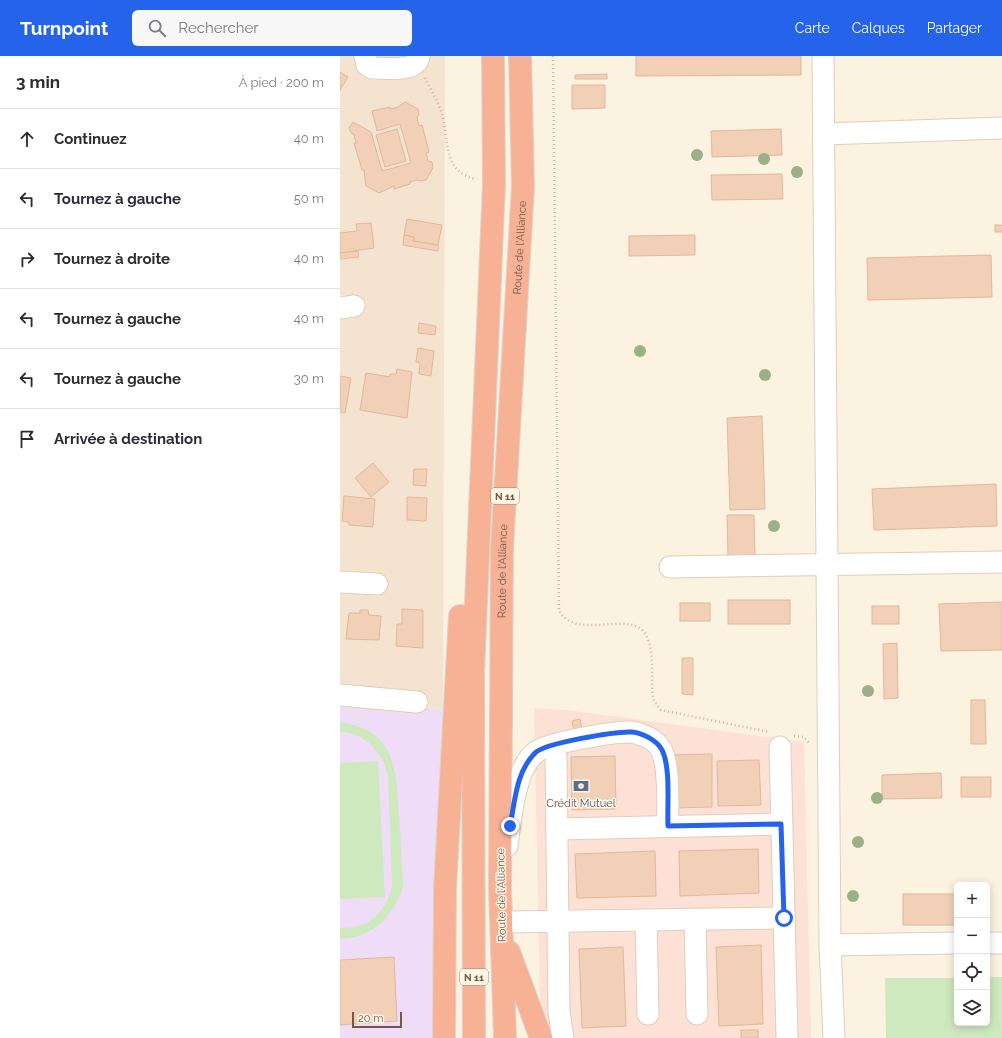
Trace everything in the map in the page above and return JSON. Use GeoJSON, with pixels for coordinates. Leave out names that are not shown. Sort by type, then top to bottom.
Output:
{"type":"FeatureCollection","features":[{"type":"Feature","properties":{"kind":"highway","name":"N 11"},"geometry":{"type":"LineString","coordinates":[[474,1038],[473,673],[494,184],[493,56]]}},
{"type":"Feature","properties":{"kind":"highway","name":"Route de l'Alliance"},"geometry":{"type":"LineString","coordinates":[[505,1038],[500,888],[502,548],[523,186],[520,56]]}},
{"type":"Feature","properties":{"kind":"highway"},"geometry":{"type":"LineString","coordinates":[[444,1038],[445,888],[465,533],[485,370]]}},
{"type":"Feature","properties":{"kind":"highway"},"geometry":{"type":"LineString","coordinates":[[502,929],[541,1038]]}},
{"type":"Feature","properties":{"kind":"street"},"geometry":{"type":"LineString","coordinates":[[365,56],[367,65],[372,68],[410,67],[419,58]]}},
{"type":"Feature","properties":{"kind":"street"},"geometry":{"type":"LineString","coordinates":[[823,56],[830,944],[834,1038]]}},
{"type":"Feature","properties":{"kind":"street"},"geometry":{"type":"LineString","coordinates":[[824,134],[1002,128]]}},
{"type":"Feature","properties":{"kind":"street"},"geometry":{"type":"LineString","coordinates":[[670,567],[1002,562]]}},
{"type":"Feature","properties":{"kind":"street"},"geometry":{"type":"LineString","coordinates":[[340,582],[377,584]]}},
{"type":"Feature","properties":{"kind":"street"},"geometry":{"type":"LineString","coordinates":[[340,695],[417,702]]}},
{"type":"Feature","properties":{"kind":"street"},"geometry":{"type":"LineString","coordinates":[[500,888],[520,776],[526,763],[536,752],[547,747],[623,732],[641,734],[654,742],[662,751],[664,759],[668,826]]}},
{"type":"Feature","properties":{"kind":"street"},"geometry":{"type":"LineString","coordinates":[[780,747],[787,1038]]}},
{"type":"Feature","properties":{"kind":"street"},"geometry":{"type":"LineString","coordinates":[[556,756],[559,1012],[564,1038]]}},
{"type":"Feature","properties":{"kind":"street"},"geometry":{"type":"LineString","coordinates":[[557,829],[781,824]]}},
{"type":"Feature","properties":{"kind":"street"},"geometry":{"type":"LineString","coordinates":[[502,929],[559,921],[784,918]]}},
{"type":"Feature","properties":{"kind":"street"},"geometry":{"type":"LineString","coordinates":[[695,919],[697,1014]]}},
{"type":"Feature","properties":{"kind":"street"},"geometry":{"type":"LineString","coordinates":[[646,920],[648,1014]]}},
{"type":"Feature","properties":{"kind":"street"},"geometry":{"type":"LineString","coordinates":[[830,944],[954,943]]}},
{"type":"Feature","properties":{"kind":"street"},"geometry":{"type":"LineString","coordinates":[[990,943],[1002,943]]}},
{"type":"Feature","properties":{"kind":"path"},"geometry":{"type":"LineString","coordinates":[[419,58],[443,117],[449,157],[456,169],[467,177],[494,184]]}},
{"type":"Feature","properties":{"kind":"shaded area"},"geometry":{"type":"Polygon","coordinates":[[[340,56],[445,56],[443,709],[340,701],[340,56]]]}},
{"type":"Feature","properties":{"kind":"shaded area"},"geometry":{"type":"Polygon","coordinates":[[[340,701],[443,709],[444,729],[435,1038],[340,1038],[340,701]]]}},
{"type":"Feature","properties":{"kind":"shaded area"},"geometry":{"type":"Polygon","coordinates":[[[534,708],[566,710],[804,742],[811,1038],[553,1038],[540,1003],[534,708]]]}},
{"type":"Feature","properties":{"kind":"green space"},"geometry":{"type":"Polygon","coordinates":[[[340,722],[359,726],[373,734],[383,743],[390,755],[397,783],[403,888],[393,908],[380,924],[362,935],[340,939],[340,928],[359,926],[374,918],[385,904],[392,886],[388,776],[386,768],[382,759],[372,745],[357,736],[340,732],[340,722]]]}},
{"type":"Feature","properties":{"kind":"green space"},"geometry":{"type":"Polygon","coordinates":[[[378,761],[385,897],[340,899],[340,763],[378,761]]]}},
{"type":"Feature","properties":{"kind":"green space"},"geometry":{"type":"Polygon","coordinates":[[[990,977],[1002,977],[1002,1038],[886,1038],[885,978],[954,978],[954,1026],[990,1026],[990,977]]]}},
{"type":"Feature","properties":{"kind":"building"},"geometry":{"type":"Polygon","coordinates":[[[636,56],[801,56],[801,75],[636,76],[636,56]]]}},
{"type":"Feature","properties":{"kind":"building"},"geometry":{"type":"Polygon","coordinates":[[[340,72],[348,77],[340,90],[340,72]]]}},
{"type":"Feature","properties":{"kind":"building"},"geometry":{"type":"Polygon","coordinates":[[[607,74],[607,79],[575,79],[575,75],[607,74]]]}},
{"type":"Feature","properties":{"kind":"building"},"geometry":{"type":"Polygon","coordinates":[[[572,85],[605,85],[605,108],[572,109],[572,85]]]}},
{"type":"Feature","properties":{"kind":"building"},"geometry":{"type":"Polygon","coordinates":[[[405,102],[418,109],[419,114],[417,118],[419,126],[422,125],[429,152],[426,153],[428,161],[432,162],[433,168],[426,180],[417,180],[394,189],[394,186],[379,193],[366,186],[364,170],[362,170],[354,143],[356,143],[354,135],[351,133],[349,128],[353,122],[371,132],[382,171],[411,163],[400,124],[377,131],[372,111],[390,107],[390,109],[398,107],[405,102]]]}},
{"type":"Feature","properties":{"kind":"building"},"geometry":{"type":"Polygon","coordinates":[[[397,129],[406,161],[385,167],[376,135],[397,129]]]}},
{"type":"Feature","properties":{"kind":"building"},"geometry":{"type":"Polygon","coordinates":[[[781,129],[782,155],[712,157],[711,131],[781,129]]]}},
{"type":"Feature","properties":{"kind":"building"},"geometry":{"type":"Polygon","coordinates":[[[782,174],[783,199],[712,200],[711,175],[782,174]]]}},
{"type":"Feature","properties":{"kind":"building"},"geometry":{"type":"Polygon","coordinates":[[[407,219],[442,225],[438,245],[413,241],[414,237],[404,235],[407,219]]]}},
{"type":"Feature","properties":{"kind":"building"},"geometry":{"type":"Polygon","coordinates":[[[371,223],[374,248],[340,253],[340,233],[357,231],[356,224],[371,223]]]}},
{"type":"Feature","properties":{"kind":"building"},"geometry":{"type":"Polygon","coordinates":[[[995,225],[1002,225],[1002,232],[995,232],[995,225]]]}},
{"type":"Feature","properties":{"kind":"building"},"geometry":{"type":"Polygon","coordinates":[[[404,235],[414,237],[413,241],[438,245],[438,251],[403,245],[404,235]]]}},
{"type":"Feature","properties":{"kind":"building"},"geometry":{"type":"Polygon","coordinates":[[[695,235],[695,255],[629,256],[629,236],[695,235]]]}},
{"type":"Feature","properties":{"kind":"building"},"geometry":{"type":"Polygon","coordinates":[[[358,251],[359,257],[340,259],[340,253],[358,251]]]}},
{"type":"Feature","properties":{"kind":"building"},"geometry":{"type":"Polygon","coordinates":[[[991,255],[992,297],[868,300],[867,258],[991,255]]]}},
{"type":"Feature","properties":{"kind":"building"},"geometry":{"type":"Polygon","coordinates":[[[419,323],[436,326],[435,335],[418,333],[419,323]]]}},
{"type":"Feature","properties":{"kind":"building"},"geometry":{"type":"Polygon","coordinates":[[[418,348],[434,351],[431,376],[419,374],[420,363],[416,362],[418,348]]]}},
{"type":"Feature","properties":{"kind":"building"},"geometry":{"type":"Polygon","coordinates":[[[397,369],[412,372],[407,418],[360,410],[366,373],[390,377],[390,374],[396,374],[397,369]]]}},
{"type":"Feature","properties":{"kind":"building"},"geometry":{"type":"Polygon","coordinates":[[[340,376],[351,378],[345,413],[340,412],[340,376]]]}},
{"type":"Feature","properties":{"kind":"building"},"geometry":{"type":"Polygon","coordinates":[[[762,416],[765,509],[730,510],[727,418],[762,416]]]}},
{"type":"Feature","properties":{"kind":"building"},"geometry":{"type":"Polygon","coordinates":[[[373,463],[389,482],[371,497],[355,478],[373,463]]]}},
{"type":"Feature","properties":{"kind":"building"},"geometry":{"type":"Polygon","coordinates":[[[414,469],[427,469],[426,486],[413,485],[414,469]]]}},
{"type":"Feature","properties":{"kind":"building"},"geometry":{"type":"Polygon","coordinates":[[[996,484],[997,526],[874,530],[872,489],[996,484]]]}},
{"type":"Feature","properties":{"kind":"building"},"geometry":{"type":"Polygon","coordinates":[[[344,496],[375,499],[373,527],[349,525],[349,522],[342,521],[344,496]]]}},
{"type":"Feature","properties":{"kind":"building"},"geometry":{"type":"Polygon","coordinates":[[[407,497],[427,498],[426,521],[407,520],[407,497]]]}},
{"type":"Feature","properties":{"kind":"building"},"geometry":{"type":"Polygon","coordinates":[[[727,515],[754,515],[755,556],[728,556],[727,515]]]}},
{"type":"Feature","properties":{"kind":"building"},"geometry":{"type":"Polygon","coordinates":[[[728,600],[790,600],[790,624],[728,624],[728,600]]]}},
{"type":"Feature","properties":{"kind":"building"},"geometry":{"type":"Polygon","coordinates":[[[1002,602],[1002,650],[941,651],[939,604],[1002,602]]]}},
{"type":"Feature","properties":{"kind":"building"},"geometry":{"type":"Polygon","coordinates":[[[680,603],[710,603],[710,621],[680,621],[680,603]]]}},
{"type":"Feature","properties":{"kind":"building"},"geometry":{"type":"Polygon","coordinates":[[[872,606],[899,606],[899,624],[872,624],[872,606]]]}},
{"type":"Feature","properties":{"kind":"building"},"geometry":{"type":"Polygon","coordinates":[[[402,609],[423,610],[423,648],[396,646],[397,624],[402,624],[402,609]]]}},
{"type":"Feature","properties":{"kind":"building"},"geometry":{"type":"Polygon","coordinates":[[[360,610],[368,610],[369,615],[381,616],[379,640],[346,639],[349,613],[360,613],[360,610]]]}},
{"type":"Feature","properties":{"kind":"building"},"geometry":{"type":"Polygon","coordinates":[[[897,643],[898,698],[884,699],[883,644],[897,643]]]}},
{"type":"Feature","properties":{"kind":"building"},"geometry":{"type":"Polygon","coordinates":[[[682,658],[693,658],[693,695],[682,694],[682,658]]]}},
{"type":"Feature","properties":{"kind":"building"},"geometry":{"type":"Polygon","coordinates":[[[971,700],[985,700],[986,744],[971,744],[971,700]]]}},
{"type":"Feature","properties":{"kind":"building"},"geometry":{"type":"Polygon","coordinates":[[[580,719],[582,729],[574,731],[572,721],[580,719]]]}},
{"type":"Feature","properties":{"kind":"building"},"geometry":{"type":"Polygon","coordinates":[[[712,754],[712,807],[671,808],[670,755],[712,754]]]}},
{"type":"Feature","properties":{"kind":"building"},"geometry":{"type":"Polygon","coordinates":[[[615,756],[616,809],[572,810],[571,757],[615,756]]]}},
{"type":"Feature","properties":{"kind":"building"},"geometry":{"type":"Polygon","coordinates":[[[759,760],[761,805],[718,806],[717,761],[759,760]]]}},
{"type":"Feature","properties":{"kind":"building"},"geometry":{"type":"Polygon","coordinates":[[[941,773],[942,798],[882,799],[882,775],[941,773]]]}},
{"type":"Feature","properties":{"kind":"building"},"geometry":{"type":"Polygon","coordinates":[[[961,777],[991,777],[991,797],[961,797],[961,777]]]}},
{"type":"Feature","properties":{"kind":"building"},"geometry":{"type":"Polygon","coordinates":[[[758,849],[759,893],[680,896],[679,851],[758,849]]]}},
{"type":"Feature","properties":{"kind":"building"},"geometry":{"type":"Polygon","coordinates":[[[655,851],[656,896],[577,898],[575,854],[655,851]]]}},
{"type":"Feature","properties":{"kind":"building"},"geometry":{"type":"Polygon","coordinates":[[[903,894],[954,894],[954,925],[903,925],[903,894]]]}},
{"type":"Feature","properties":{"kind":"building"},"geometry":{"type":"Polygon","coordinates":[[[761,945],[763,1024],[719,1026],[716,947],[761,945]]]}},
{"type":"Feature","properties":{"kind":"building"},"geometry":{"type":"Polygon","coordinates":[[[623,947],[626,1026],[582,1028],[579,949],[623,947]]]}},
{"type":"Feature","properties":{"kind":"building"},"geometry":{"type":"Polygon","coordinates":[[[394,957],[397,1021],[340,1025],[340,960],[394,957]]]}},
{"type":"Feature","properties":{"kind":"building"},"geometry":{"type":"Polygon","coordinates":[[[741,1030],[758,1030],[758,1038],[741,1038],[741,1030]]]}},
{"type":"Feature","properties":{"kind":"place","name":"Crédit Mutuel"},"geometry":{"type":"Point","coordinates":[581,786]}},
{"type":"Feature","properties":{"kind":"route"},"geometry":{"type":"LineString","coordinates":[[510,826],[520,776],[526,763],[536,752],[547,747],[572,741],[623,732],[641,734],[657,744],[662,751],[666,776],[668,826],[781,824],[784,918]]}}]}
